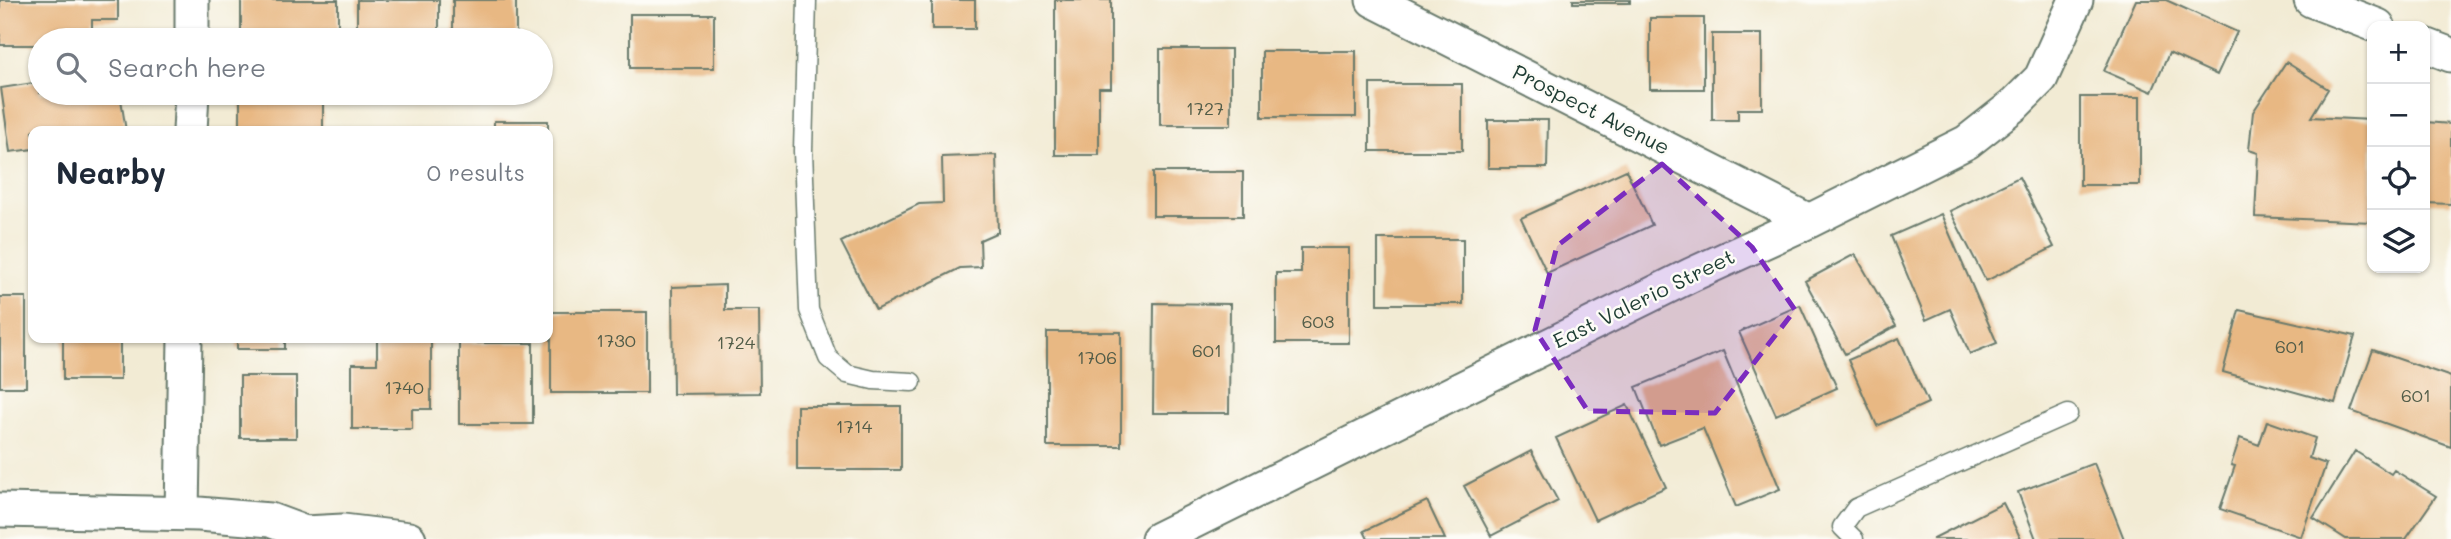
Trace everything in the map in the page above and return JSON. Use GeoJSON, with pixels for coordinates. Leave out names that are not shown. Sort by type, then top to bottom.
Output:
{"type":"FeatureCollection","features":[{"type":"Feature","properties":{"kind":"street"},"geometry":{"type":"LineString","coordinates":[[192,0],[192,28]]}},
{"type":"Feature","properties":{"kind":"street","name":"Prospect Avenue"},"geometry":{"type":"LineString","coordinates":[[1373,0],[1809,221]]}},
{"type":"Feature","properties":{"kind":"street","name":"East Valerio Street"},"geometry":{"type":"LineString","coordinates":[[1158,539],[1691,275],[1809,221],[1967,142],[2014,105],[2041,78],[2076,0]]}},
{"type":"Feature","properties":{"kind":"street"},"geometry":{"type":"LineString","coordinates":[[2311,0],[2367,22]]}},
{"type":"Feature","properties":{"kind":"street"},"geometry":{"type":"LineString","coordinates":[[2430,47],[2451,55]]}},
{"type":"Feature","properties":{"kind":"street"},"geometry":{"type":"LineString","coordinates":[[190,126],[191,105]]}},
{"type":"Feature","properties":{"kind":"street"},"geometry":{"type":"LineString","coordinates":[[185,343],[193,522]]}},
{"type":"Feature","properties":{"kind":"street"},"geometry":{"type":"LineString","coordinates":[[0,510],[193,522],[270,520],[308,536],[343,531],[409,539]]}},
{"type":"Feature","properties":{"kind":"lane"},"geometry":{"type":"LineString","coordinates":[[807,0],[803,151],[809,310],[828,358],[846,374],[873,380],[912,382]]}},
{"type":"Feature","properties":{"kind":"lane"},"geometry":{"type":"LineString","coordinates":[[1854,539],[1842,527],[1856,508],[2068,414]]}},
{"type":"Feature","properties":{"kind":"highlighted area"},"geometry":{"type":"Polygon","coordinates":[[[1662,164],[1752,247],[1795,310],[1715,413],[1588,411],[1535,330],[1557,246],[1662,164]]]}},
{"type":"Feature","properties":{"kind":"building"},"geometry":{"type":"Polygon","coordinates":[[[0,0],[118,0],[118,20],[92,20],[92,28],[28,28],[28,45],[0,45],[0,0]]]}},
{"type":"Feature","properties":{"kind":"building"},"geometry":{"type":"Polygon","coordinates":[[[241,0],[338,0],[338,28],[241,28],[241,0]]]}},
{"type":"Feature","properties":{"kind":"building"},"geometry":{"type":"Polygon","coordinates":[[[357,0],[439,0],[439,28],[357,28],[357,0]]]}},
{"type":"Feature","properties":{"kind":"building"},"geometry":{"type":"Polygon","coordinates":[[[453,0],[516,0],[516,28],[453,28],[453,0]]]}},
{"type":"Feature","properties":{"kind":"building"},"geometry":{"type":"Polygon","coordinates":[[[932,0],[975,0],[975,29],[932,29],[932,0]]]}},
{"type":"Feature","properties":{"kind":"building"},"geometry":{"type":"Polygon","coordinates":[[[1055,0],[1111,0],[1111,88],[1099,88],[1099,155],[1055,155],[1055,0]]]}},
{"type":"Feature","properties":{"kind":"building"},"geometry":{"type":"Polygon","coordinates":[[[1573,0],[1630,0],[1630,3],[1573,3],[1573,0]]]}},
{"type":"Feature","properties":{"kind":"building"},"geometry":{"type":"Polygon","coordinates":[[[2136,0],[2166,0],[2237,32],[2217,75],[2169,53],[2152,92],[2104,71],[2136,0]]]}},
{"type":"Feature","properties":{"kind":"building"},"geometry":{"type":"Polygon","coordinates":[[[630,14],[714,14],[714,68],[630,68],[630,14]]]}},
{"type":"Feature","properties":{"kind":"building"},"geometry":{"type":"Polygon","coordinates":[[[1650,18],[1704,18],[1704,89],[1650,89],[1650,18]]]}},
{"type":"Feature","properties":{"kind":"building"},"geometry":{"type":"Polygon","coordinates":[[[1712,34],[1762,34],[1762,109],[1738,109],[1738,120],[1712,120],[1712,34]]]}},
{"type":"Feature","properties":{"kind":"building"},"geometry":{"type":"Polygon","coordinates":[[[1160,49],[1231,49],[1231,125],[1160,125],[1160,49]]]}},
{"type":"Feature","properties":{"kind":"building"},"geometry":{"type":"Polygon","coordinates":[[[1262,51],[1356,51],[1356,117],[1262,117],[1262,51]]]}},
{"type":"Feature","properties":{"kind":"building"},"geometry":{"type":"Polygon","coordinates":[[[2286,62],[2328,89],[2311,117],[2367,120],[2367,222],[2255,217],[2258,153],[2249,150],[2253,112],[2286,62]]]}},
{"type":"Feature","properties":{"kind":"building"},"geometry":{"type":"Polygon","coordinates":[[[28,84],[28,105],[122,105],[125,126],[28,126],[28,150],[10,152],[1,88],[28,84]]]}},
{"type":"Feature","properties":{"kind":"building"},"geometry":{"type":"Polygon","coordinates":[[[1370,84],[1462,84],[1462,151],[1370,151],[1370,84]]]}},
{"type":"Feature","properties":{"kind":"building"},"geometry":{"type":"Polygon","coordinates":[[[2080,97],[2140,97],[2140,185],[2080,185],[2080,97]]]}},
{"type":"Feature","properties":{"kind":"building"},"geometry":{"type":"Polygon","coordinates":[[[240,105],[323,105],[323,126],[240,126],[240,105]]]}},
{"type":"Feature","properties":{"kind":"building"},"geometry":{"type":"Polygon","coordinates":[[[1488,120],[1548,120],[1547,168],[1488,168],[1488,120]]]}},
{"type":"Feature","properties":{"kind":"building"},"geometry":{"type":"Polygon","coordinates":[[[494,121],[548,121],[548,126],[494,126],[494,121]]]}},
{"type":"Feature","properties":{"kind":"building"},"geometry":{"type":"Polygon","coordinates":[[[2430,122],[2451,124],[2451,204],[2430,203],[2430,122]]]}},
{"type":"Feature","properties":{"kind":"building"},"geometry":{"type":"Polygon","coordinates":[[[996,155],[998,232],[980,240],[981,267],[960,268],[876,310],[841,242],[919,204],[943,203],[942,157],[996,155]]]}},
{"type":"Feature","properties":{"kind":"building"},"geometry":{"type":"Polygon","coordinates":[[[1626,170],[1652,225],[1547,273],[1521,218],[1626,170]]]}},
{"type":"Feature","properties":{"kind":"building"},"geometry":{"type":"Polygon","coordinates":[[[1153,172],[1243,172],[1243,216],[1153,216],[1153,172]]]}},
{"type":"Feature","properties":{"kind":"building"},"geometry":{"type":"Polygon","coordinates":[[[2019,177],[2054,247],[1986,281],[1950,211],[2019,177]]]}},
{"type":"Feature","properties":{"kind":"building"},"geometry":{"type":"Polygon","coordinates":[[[1941,214],[1997,343],[1970,354],[1950,309],[1926,320],[1891,236],[1941,214]]]}},
{"type":"Feature","properties":{"kind":"building"},"geometry":{"type":"Polygon","coordinates":[[[1378,239],[1463,239],[1463,304],[1378,304],[1378,239]]]}},
{"type":"Feature","properties":{"kind":"building"},"geometry":{"type":"Polygon","coordinates":[[[1301,248],[1349,248],[1349,343],[1276,343],[1276,273],[1301,273],[1301,248]]]}},
{"type":"Feature","properties":{"kind":"building"},"geometry":{"type":"Polygon","coordinates":[[[1855,254],[1896,326],[1845,354],[1805,281],[1855,254]]]}},
{"type":"Feature","properties":{"kind":"building"},"geometry":{"type":"Polygon","coordinates":[[[725,285],[725,310],[759,310],[760,393],[673,394],[672,287],[725,285]]]}},
{"type":"Feature","properties":{"kind":"building"},"geometry":{"type":"Polygon","coordinates":[[[0,297],[26,297],[26,387],[0,387],[0,297]]]}},
{"type":"Feature","properties":{"kind":"building"},"geometry":{"type":"Polygon","coordinates":[[[1154,303],[1230,304],[1229,413],[1153,413],[1154,303]]]}},
{"type":"Feature","properties":{"kind":"building"},"geometry":{"type":"Polygon","coordinates":[[[1800,305],[1837,388],[1776,415],[1739,332],[1800,305]]]}},
{"type":"Feature","properties":{"kind":"building"},"geometry":{"type":"Polygon","coordinates":[[[2239,310],[2355,336],[2335,403],[2223,372],[2239,310]]]}},
{"type":"Feature","properties":{"kind":"building"},"geometry":{"type":"Polygon","coordinates":[[[553,312],[647,312],[647,393],[551,393],[553,312]]]}},
{"type":"Feature","properties":{"kind":"building"},"geometry":{"type":"Polygon","coordinates":[[[1047,332],[1121,332],[1121,446],[1047,446],[1047,332]]]}},
{"type":"Feature","properties":{"kind":"building"},"geometry":{"type":"Polygon","coordinates":[[[1899,338],[1928,403],[1877,426],[1848,360],[1899,338]]]}},
{"type":"Feature","properties":{"kind":"building"},"geometry":{"type":"Polygon","coordinates":[[[63,343],[120,343],[120,380],[63,380],[63,343]]]}},
{"type":"Feature","properties":{"kind":"building"},"geometry":{"type":"Polygon","coordinates":[[[237,343],[285,343],[285,349],[237,349],[237,343]]]}},
{"type":"Feature","properties":{"kind":"building"},"geometry":{"type":"Polygon","coordinates":[[[377,343],[431,343],[431,409],[412,409],[412,429],[352,429],[352,364],[377,364],[377,343]]]}},
{"type":"Feature","properties":{"kind":"building"},"geometry":{"type":"Polygon","coordinates":[[[459,343],[533,343],[533,424],[459,424],[459,343]]]}},
{"type":"Feature","properties":{"kind":"building"},"geometry":{"type":"Polygon","coordinates":[[[2373,350],[2451,377],[2451,447],[2351,411],[2373,350]]]}},
{"type":"Feature","properties":{"kind":"building"},"geometry":{"type":"Polygon","coordinates":[[[1723,351],[1780,489],[1736,507],[1703,428],[1659,445],[1636,387],[1723,351]]]}},
{"type":"Feature","properties":{"kind":"building"},"geometry":{"type":"Polygon","coordinates":[[[240,376],[296,376],[296,438],[240,438],[240,376]]]}},
{"type":"Feature","properties":{"kind":"building"},"geometry":{"type":"Polygon","coordinates":[[[1627,405],[1666,487],[1595,520],[1556,438],[1627,405]]]}},
{"type":"Feature","properties":{"kind":"building"},"geometry":{"type":"Polygon","coordinates":[[[797,406],[901,406],[901,470],[797,470],[797,406]]]}},
{"type":"Feature","properties":{"kind":"building"},"geometry":{"type":"Polygon","coordinates":[[[2267,421],[2315,438],[2309,458],[2326,464],[2301,537],[2220,509],[2235,466],[2231,465],[2240,438],[2259,445],[2267,421]]]}},
{"type":"Feature","properties":{"kind":"building"},"geometry":{"type":"Polygon","coordinates":[[[1531,451],[1558,501],[1491,536],[1464,486],[1531,451]]]}},
{"type":"Feature","properties":{"kind":"building"},"geometry":{"type":"Polygon","coordinates":[[[2355,451],[2391,474],[2394,470],[2436,496],[2406,539],[2346,539],[2313,518],[2355,451]]]}},
{"type":"Feature","properties":{"kind":"building"},"geometry":{"type":"Polygon","coordinates":[[[2094,463],[2124,539],[2036,539],[2018,492],[2094,463]]]}},
{"type":"Feature","properties":{"kind":"building"},"geometry":{"type":"Polygon","coordinates":[[[1427,501],[1445,539],[1368,539],[1364,531],[1427,501]]]}},
{"type":"Feature","properties":{"kind":"building"},"geometry":{"type":"Polygon","coordinates":[[[2003,503],[2021,539],[1932,539],[2003,503]]]}}]}
